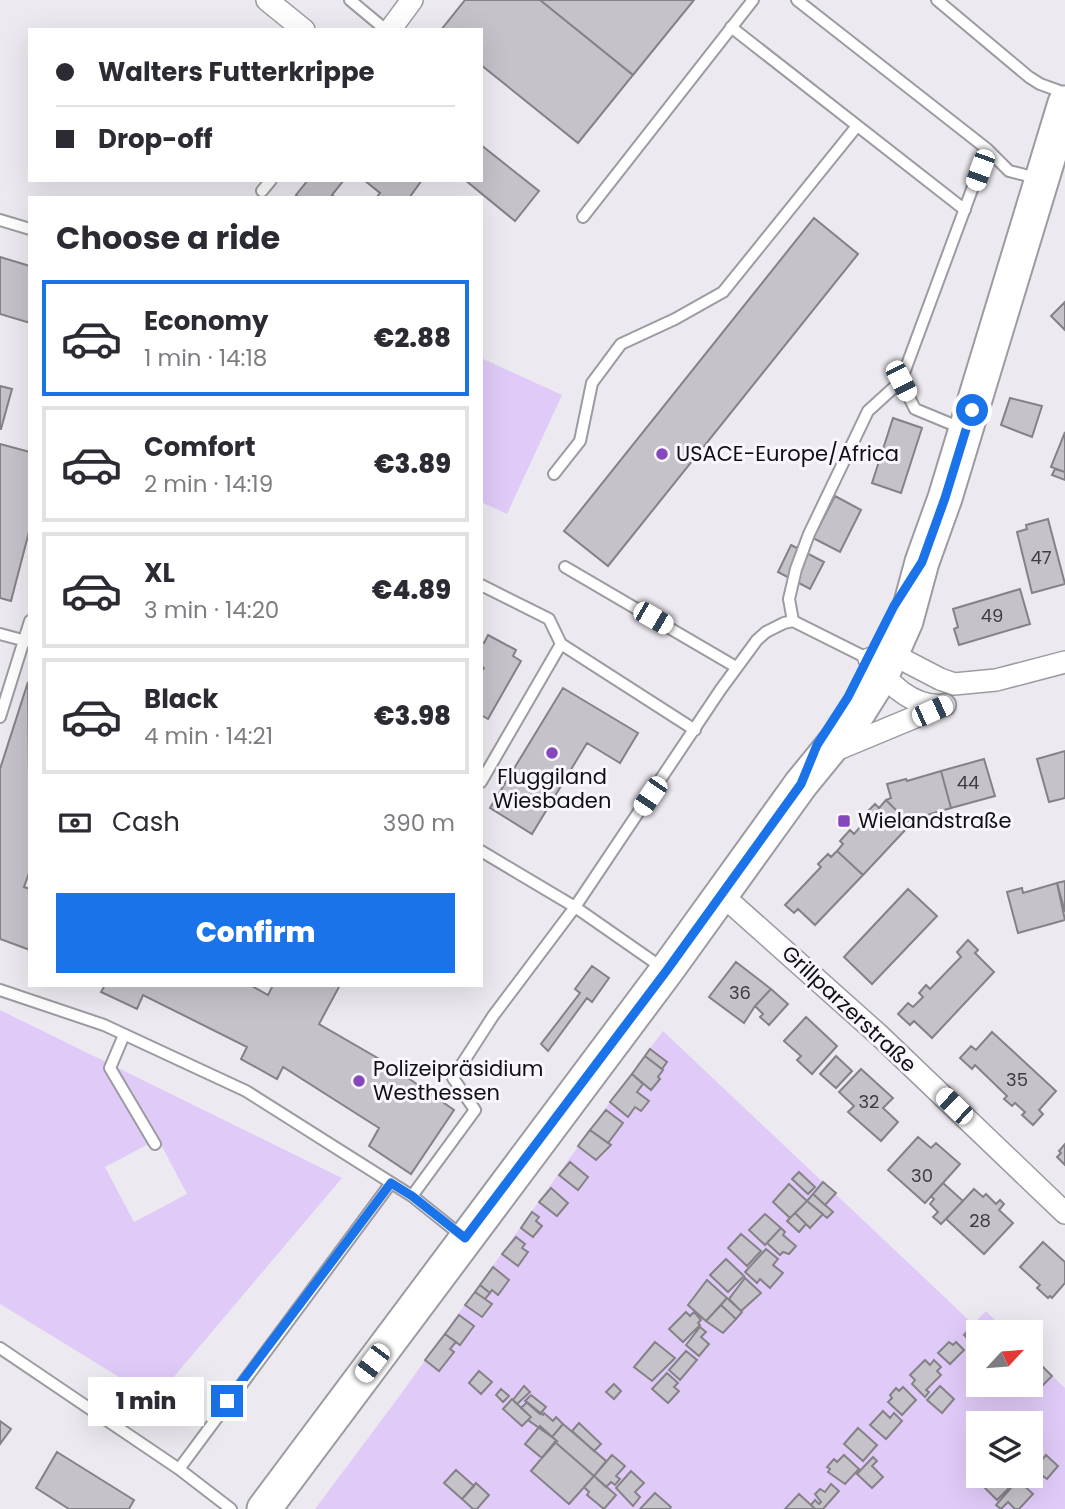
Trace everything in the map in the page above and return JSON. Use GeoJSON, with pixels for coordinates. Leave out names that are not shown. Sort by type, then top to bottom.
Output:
{"type":"FeatureCollection","features":[{"type":"Feature","properties":{"kind":"main road"},"geometry":{"type":"LineString","coordinates":[[264,1509],[667,970],[801,784],[855,718],[881,662],[894,606],[922,562],[945,498],[1065,103]]}},
{"type":"Feature","properties":{"kind":"main road"},"geometry":{"type":"LineString","coordinates":[[801,784],[817,745],[848,697],[881,662]]}},
{"type":"Feature","properties":{"kind":"street"},"geometry":{"type":"LineString","coordinates":[[267,0],[302,28]]}},
{"type":"Feature","properties":{"kind":"street"},"geometry":{"type":"LineString","coordinates":[[390,28],[412,0]]}},
{"type":"Feature","properties":{"kind":"street"},"geometry":{"type":"LineString","coordinates":[[881,662],[947,682],[969,683],[996,680],[1065,662]]}},
{"type":"Feature","properties":{"kind":"street"},"geometry":{"type":"LineString","coordinates":[[881,662],[919,703],[945,705]]}},
{"type":"Feature","properties":{"kind":"street"},"geometry":{"type":"LineString","coordinates":[[828,754],[945,705],[996,680]]}},
{"type":"Feature","properties":{"kind":"street","name":"Grillparzerstraße"},"geometry":{"type":"LineString","coordinates":[[722,895],[879,1035],[1065,1213]]}},
{"type":"Feature","properties":{"kind":"lane"},"geometry":{"type":"LineString","coordinates":[[349,0],[385,28]]}},
{"type":"Feature","properties":{"kind":"lane"},"geometry":{"type":"LineString","coordinates":[[583,217],[753,0]]}},
{"type":"Feature","properties":{"kind":"lane"},"geometry":{"type":"LineString","coordinates":[[797,0],[987,149],[1009,171],[1043,179]]}},
{"type":"Feature","properties":{"kind":"lane"},"geometry":{"type":"LineString","coordinates":[[937,0],[1029,77],[1065,93]]}},
{"type":"Feature","properties":{"kind":"lane"},"geometry":{"type":"LineString","coordinates":[[731,27],[965,210]]}},
{"type":"Feature","properties":{"kind":"lane"},"geometry":{"type":"LineString","coordinates":[[554,474],[580,440],[592,383],[621,344],[675,319],[723,292],[857,126]]}},
{"type":"Feature","properties":{"kind":"lane"},"geometry":{"type":"LineString","coordinates":[[793,621],[789,599],[808,534],[868,411],[901,381],[987,149]]}},
{"type":"Feature","properties":{"kind":"lane"},"geometry":{"type":"LineString","coordinates":[[262,191],[269,182]]}},
{"type":"Feature","properties":{"kind":"lane"},"geometry":{"type":"LineString","coordinates":[[0,220],[28,228]]}},
{"type":"Feature","properties":{"kind":"lane"},"geometry":{"type":"LineString","coordinates":[[901,381],[915,409],[966,430]]}},
{"type":"Feature","properties":{"kind":"lane"},"geometry":{"type":"LineString","coordinates":[[565,567],[737,667]]}},
{"type":"Feature","properties":{"kind":"lane"},"geometry":{"type":"LineString","coordinates":[[483,586],[550,618],[561,644],[695,730]]}},
{"type":"Feature","properties":{"kind":"lane"},"geometry":{"type":"LineString","coordinates":[[412,1196],[475,1110],[453,1078],[493,1016],[575,907],[737,667],[766,632],[776,625],[793,621],[881,662]]}},
{"type":"Feature","properties":{"kind":"lane"},"geometry":{"type":"LineString","coordinates":[[0,634],[27,641],[0,717]]}},
{"type":"Feature","properties":{"kind":"lane"},"geometry":{"type":"LineString","coordinates":[[483,779],[561,644]]}},
{"type":"Feature","properties":{"kind":"lane"},"geometry":{"type":"LineString","coordinates":[[483,852],[575,907],[667,970]]}},
{"type":"Feature","properties":{"kind":"lane"},"geometry":{"type":"LineString","coordinates":[[0,990],[104,1026],[246,1091],[412,1196],[465,1238]]}},
{"type":"Feature","properties":{"kind":"lane"},"geometry":{"type":"LineString","coordinates":[[124,1035],[110,1068],[155,1144]]}},
{"type":"Feature","properties":{"kind":"lane"},"geometry":{"type":"LineString","coordinates":[[178,1469],[391,1183]]}},
{"type":"Feature","properties":{"kind":"lane"},"geometry":{"type":"LineString","coordinates":[[0,1348],[178,1469],[231,1509]]}},
{"type":"Feature","properties":{"kind":"shaded area"},"geometry":{"type":"Polygon","coordinates":[[[483,359],[562,395],[507,514],[483,503],[483,359]]]}},
{"type":"Feature","properties":{"kind":"shaded area"},"geometry":{"type":"Polygon","coordinates":[[[0,1010],[342,1178],[155,1399],[0,1304],[0,1010]],[[158,1139],[105,1167],[134,1222],[187,1194],[158,1139]]]}},
{"type":"Feature","properties":{"kind":"shaded area"},"geometry":{"type":"Polygon","coordinates":[[[663,1031],[969,1320],[966,1320],[966,1397],[1043,1397],[1043,1367],[1065,1388],[1065,1509],[315,1509],[663,1031]]]}},
{"type":"Feature","properties":{"kind":"shaded area"},"geometry":{"type":"Polygon","coordinates":[[[986,1311],[995,1320],[977,1320],[986,1311]]]}},
{"type":"Feature","properties":{"kind":"building"},"geometry":{"type":"Polygon","coordinates":[[[465,0],[540,0],[633,75],[578,143],[483,67],[483,28],[443,28],[465,0]]]}},
{"type":"Feature","properties":{"kind":"building"},"geometry":{"type":"Polygon","coordinates":[[[540,0],[694,0],[633,75],[540,0]]]}},
{"type":"Feature","properties":{"kind":"building"},"geometry":{"type":"Polygon","coordinates":[[[483,147],[539,191],[515,221],[467,182],[483,182],[483,147]]]}},
{"type":"Feature","properties":{"kind":"building"},"geometry":{"type":"Polygon","coordinates":[[[306,182],[342,182],[333,196],[296,195],[306,182]]]}},
{"type":"Feature","properties":{"kind":"building"},"geometry":{"type":"Polygon","coordinates":[[[366,182],[421,182],[410,196],[378,196],[380,193],[366,182]]]}},
{"type":"Feature","properties":{"kind":"building","name":"USACE-Europe/Africa"},"geometry":{"type":"Polygon","coordinates":[[[814,218],[858,254],[608,566],[564,531],[814,218]]]}},
{"type":"Feature","properties":{"kind":"building"},"geometry":{"type":"Polygon","coordinates":[[[0,257],[28,265],[28,322],[0,314],[0,257]]]}},
{"type":"Feature","properties":{"kind":"building"},"geometry":{"type":"Polygon","coordinates":[[[1065,302],[1065,330],[1051,316],[1065,302]]]}},
{"type":"Feature","properties":{"kind":"building"},"geometry":{"type":"Polygon","coordinates":[[[0,386],[12,389],[1,429],[0,429],[0,386]]]}},
{"type":"Feature","properties":{"kind":"building"},"geometry":{"type":"Polygon","coordinates":[[[1010,398],[1042,406],[1032,437],[1001,425],[1010,398]]]}},
{"type":"Feature","properties":{"kind":"building"},"geometry":{"type":"Polygon","coordinates":[[[893,418],[922,428],[901,493],[872,483],[893,418]]]}},
{"type":"Feature","properties":{"kind":"building"},"geometry":{"type":"Polygon","coordinates":[[[1065,432],[1065,472],[1051,467],[1065,432]]]}},
{"type":"Feature","properties":{"kind":"building"},"geometry":{"type":"Polygon","coordinates":[[[0,444],[28,451],[28,536],[11,601],[0,598],[0,444]]]}},
{"type":"Feature","properties":{"kind":"building"},"geometry":{"type":"Polygon","coordinates":[[[1055,469],[1065,472],[1065,480],[1052,475],[1055,469]]]}},
{"type":"Feature","properties":{"kind":"building"},"geometry":{"type":"Polygon","coordinates":[[[835,496],[861,510],[840,552],[813,538],[835,496]]]}},
{"type":"Feature","properties":{"kind":"building"},"geometry":{"type":"Polygon","coordinates":[[[1048,519],[1065,584],[1032,593],[1017,532],[1027,529],[1026,525],[1048,519]]]}},
{"type":"Feature","properties":{"kind":"building"},"geometry":{"type":"Polygon","coordinates":[[[791,545],[824,562],[810,589],[778,572],[791,545]]]}},
{"type":"Feature","properties":{"kind":"building"},"geometry":{"type":"Polygon","coordinates":[[[1020,589],[1030,624],[959,645],[954,629],[958,627],[953,609],[1020,589]]]}},
{"type":"Feature","properties":{"kind":"building"},"geometry":{"type":"Polygon","coordinates":[[[488,635],[516,650],[513,656],[521,661],[488,719],[483,716],[484,643],[488,635]]]}},
{"type":"Feature","properties":{"kind":"building"},"geometry":{"type":"Polygon","coordinates":[[[28,682],[28,876],[24,887],[28,888],[28,949],[0,939],[0,769],[28,682]]]}},
{"type":"Feature","properties":{"kind":"building","name":"Fluggiland Wiesbaden"},"geometry":{"type":"Polygon","coordinates":[[[563,688],[638,733],[620,763],[587,743],[532,834],[490,808],[563,688]]]}},
{"type":"Feature","properties":{"kind":"building"},"geometry":{"type":"Polygon","coordinates":[[[1065,751],[1065,798],[1049,802],[1037,759],[1065,751]]]}},
{"type":"Feature","properties":{"kind":"building"},"geometry":{"type":"Polygon","coordinates":[[[984,759],[995,796],[951,808],[941,771],[984,759]]]}},
{"type":"Feature","properties":{"kind":"building"},"geometry":{"type":"Polygon","coordinates":[[[941,771],[951,808],[907,821],[886,800],[891,798],[887,784],[941,771]]]}},
{"type":"Feature","properties":{"kind":"building"},"geometry":{"type":"Polygon","coordinates":[[[886,800],[907,821],[907,828],[863,875],[837,851],[843,844],[840,841],[850,830],[854,834],[868,818],[865,814],[875,804],[879,808],[886,800]]]}},
{"type":"Feature","properties":{"kind":"building"},"geometry":{"type":"Polygon","coordinates":[[[837,851],[863,875],[815,925],[798,909],[794,913],[785,905],[821,867],[818,864],[828,854],[831,857],[837,851]]]}},
{"type":"Feature","properties":{"kind":"building"},"geometry":{"type":"Polygon","coordinates":[[[1065,881],[1065,912],[1057,883],[1065,881]]]}},
{"type":"Feature","properties":{"kind":"building"},"geometry":{"type":"Polygon","coordinates":[[[1057,883],[1065,920],[1018,933],[1007,892],[1022,888],[1023,893],[1057,883]]]}},
{"type":"Feature","properties":{"kind":"building"},"geometry":{"type":"Polygon","coordinates":[[[908,889],[937,916],[872,984],[844,957],[908,889]]]}},
{"type":"Feature","properties":{"kind":"building"},"geometry":{"type":"Polygon","coordinates":[[[968,940],[978,950],[975,953],[994,972],[932,1038],[914,1021],[910,1025],[898,1014],[908,1003],[913,1007],[923,997],[919,993],[926,985],[930,989],[961,957],[957,952],[968,940]]]}},
{"type":"Feature","properties":{"kind":"building"},"geometry":{"type":"Polygon","coordinates":[[[736,962],[771,989],[744,1023],[709,997],[736,962]]]}},
{"type":"Feature","properties":{"kind":"building"},"geometry":{"type":"Polygon","coordinates":[[[592,966],[609,978],[592,1002],[587,998],[548,1051],[541,1044],[580,993],[575,989],[592,966]]]}},
{"type":"Feature","properties":{"kind":"building","name":"Polizeipräsidium Westhessen"},"geometry":{"type":"Polygon","coordinates":[[[104,987],[254,987],[268,995],[272,987],[339,987],[319,1024],[388,1064],[454,1110],[411,1174],[369,1146],[379,1128],[283,1067],[277,1079],[241,1059],[247,1047],[143,995],[137,1009],[101,992],[104,987]]]}},
{"type":"Feature","properties":{"kind":"building"},"geometry":{"type":"Polygon","coordinates":[[[771,989],[788,1004],[769,1025],[760,1017],[763,1014],[755,1006],[771,989]]]}},
{"type":"Feature","properties":{"kind":"building"},"geometry":{"type":"Polygon","coordinates":[[[806,1017],[837,1046],[812,1074],[797,1060],[801,1056],[784,1041],[806,1017]]]}},
{"type":"Feature","properties":{"kind":"building"},"geometry":{"type":"Polygon","coordinates":[[[992,1032],[1056,1091],[1039,1110],[1043,1114],[1033,1125],[1022,1115],[1025,1112],[1015,1103],[1012,1106],[1004,1099],[1007,1096],[975,1065],[972,1069],[960,1058],[971,1046],[976,1050],[992,1032]]]}},
{"type":"Feature","properties":{"kind":"building"},"geometry":{"type":"Polygon","coordinates":[[[650,1049],[667,1062],[662,1069],[645,1056],[650,1049]]]}},
{"type":"Feature","properties":{"kind":"building"},"geometry":{"type":"Polygon","coordinates":[[[645,1056],[663,1070],[651,1090],[632,1074],[645,1056]]]}},
{"type":"Feature","properties":{"kind":"building"},"geometry":{"type":"Polygon","coordinates":[[[836,1056],[852,1071],[836,1088],[820,1074],[836,1056]]]}},
{"type":"Feature","properties":{"kind":"building"},"geometry":{"type":"Polygon","coordinates":[[[861,1069],[893,1098],[883,1108],[898,1122],[881,1141],[848,1112],[854,1106],[839,1092],[861,1069]]]}},
{"type":"Feature","properties":{"kind":"building"},"geometry":{"type":"Polygon","coordinates":[[[632,1074],[643,1084],[637,1092],[649,1101],[641,1111],[635,1107],[628,1117],[610,1102],[632,1074]]]}},
{"type":"Feature","properties":{"kind":"building"},"geometry":{"type":"Polygon","coordinates":[[[606,1110],[623,1123],[608,1143],[590,1130],[606,1110]]]}},
{"type":"Feature","properties":{"kind":"building"},"geometry":{"type":"Polygon","coordinates":[[[590,1130],[611,1145],[596,1160],[578,1146],[590,1130]]]}},
{"type":"Feature","properties":{"kind":"building"},"geometry":{"type":"Polygon","coordinates":[[[918,1137],[931,1148],[936,1143],[960,1164],[925,1203],[888,1170],[918,1137]]]}},
{"type":"Feature","properties":{"kind":"building"},"geometry":{"type":"Polygon","coordinates":[[[1065,1144],[1065,1165],[1057,1157],[1065,1144]]]}},
{"type":"Feature","properties":{"kind":"building"},"geometry":{"type":"Polygon","coordinates":[[[570,1162],[588,1177],[578,1190],[559,1175],[570,1162]]]}},
{"type":"Feature","properties":{"kind":"building"},"geometry":{"type":"Polygon","coordinates":[[[799,1172],[815,1187],[808,1194],[792,1179],[799,1172]]]}},
{"type":"Feature","properties":{"kind":"building"},"geometry":{"type":"Polygon","coordinates":[[[823,1182],[836,1193],[825,1205],[813,1194],[823,1182]]]}},
{"type":"Feature","properties":{"kind":"building"},"geometry":{"type":"Polygon","coordinates":[[[943,1183],[963,1201],[941,1224],[933,1217],[938,1212],[930,1204],[934,1199],[931,1196],[943,1183]]]}},
{"type":"Feature","properties":{"kind":"building"},"geometry":{"type":"Polygon","coordinates":[[[789,1184],[807,1201],[790,1218],[773,1202],[789,1184]]]}},
{"type":"Feature","properties":{"kind":"building"},"geometry":{"type":"Polygon","coordinates":[[[551,1188],[568,1203],[557,1216],[539,1202],[551,1188]]]}},
{"type":"Feature","properties":{"kind":"building"},"geometry":{"type":"Polygon","coordinates":[[[974,1189],[983,1197],[986,1194],[996,1204],[1000,1200],[1004,1204],[999,1210],[1013,1223],[984,1254],[946,1219],[974,1189]]]}},
{"type":"Feature","properties":{"kind":"building"},"geometry":{"type":"Polygon","coordinates":[[[813,1194],[833,1212],[827,1218],[807,1201],[813,1194]]]}},
{"type":"Feature","properties":{"kind":"building"},"geometry":{"type":"Polygon","coordinates":[[[807,1201],[823,1214],[810,1228],[795,1213],[807,1201]]]}},
{"type":"Feature","properties":{"kind":"building"},"geometry":{"type":"Polygon","coordinates":[[[532,1212],[539,1217],[536,1221],[542,1226],[533,1237],[521,1228],[532,1212]]]}},
{"type":"Feature","properties":{"kind":"building"},"geometry":{"type":"Polygon","coordinates":[[[795,1213],[806,1224],[799,1232],[787,1221],[795,1213]]]}},
{"type":"Feature","properties":{"kind":"building"},"geometry":{"type":"Polygon","coordinates":[[[765,1214],[781,1228],[765,1245],[749,1230],[765,1214]]]}},
{"type":"Feature","properties":{"kind":"building"},"geometry":{"type":"Polygon","coordinates":[[[781,1228],[785,1232],[783,1235],[796,1246],[789,1254],[783,1252],[780,1255],[767,1243],[781,1228]]]}},
{"type":"Feature","properties":{"kind":"building"},"geometry":{"type":"Polygon","coordinates":[[[741,1234],[761,1251],[747,1266],[728,1248],[741,1234]]]}},
{"type":"Feature","properties":{"kind":"building"},"geometry":{"type":"Polygon","coordinates":[[[516,1237],[525,1244],[522,1248],[528,1252],[518,1266],[502,1254],[516,1237]]]}},
{"type":"Feature","properties":{"kind":"building"},"geometry":{"type":"Polygon","coordinates":[[[1043,1242],[1065,1262],[1065,1283],[1052,1298],[1048,1298],[1037,1288],[1040,1285],[1020,1267],[1043,1242]]]}},
{"type":"Feature","properties":{"kind":"building"},"geometry":{"type":"Polygon","coordinates":[[[766,1249],[778,1259],[773,1265],[783,1273],[770,1288],[760,1279],[757,1283],[745,1272],[766,1249]]]}},
{"type":"Feature","properties":{"kind":"building"},"geometry":{"type":"Polygon","coordinates":[[[726,1259],[744,1276],[728,1292],[710,1275],[726,1259]]]}},
{"type":"Feature","properties":{"kind":"building"},"geometry":{"type":"Polygon","coordinates":[[[493,1267],[509,1280],[498,1295],[492,1290],[490,1293],[480,1285],[493,1267]]]}},
{"type":"Feature","properties":{"kind":"building"},"geometry":{"type":"Polygon","coordinates":[[[745,1278],[761,1293],[741,1311],[729,1299],[745,1278]]]}},
{"type":"Feature","properties":{"kind":"building"},"geometry":{"type":"Polygon","coordinates":[[[707,1280],[727,1298],[706,1321],[688,1305],[707,1280]]]}},
{"type":"Feature","properties":{"kind":"building"},"geometry":{"type":"Polygon","coordinates":[[[480,1285],[490,1293],[485,1299],[475,1292],[480,1285]]]}},
{"type":"Feature","properties":{"kind":"building"},"geometry":{"type":"Polygon","coordinates":[[[475,1292],[492,1304],[482,1317],[465,1305],[475,1292]]]}},
{"type":"Feature","properties":{"kind":"building"},"geometry":{"type":"Polygon","coordinates":[[[727,1298],[742,1312],[736,1319],[721,1305],[727,1298]]]}},
{"type":"Feature","properties":{"kind":"building"},"geometry":{"type":"Polygon","coordinates":[[[721,1305],[736,1319],[723,1333],[706,1321],[721,1305]]]}},
{"type":"Feature","properties":{"kind":"building"},"geometry":{"type":"Polygon","coordinates":[[[686,1312],[690,1316],[694,1312],[701,1320],[698,1323],[700,1325],[683,1342],[669,1329],[686,1312]]]}},
{"type":"Feature","properties":{"kind":"building"},"geometry":{"type":"Polygon","coordinates":[[[459,1315],[474,1326],[460,1345],[445,1334],[459,1315]]]}},
{"type":"Feature","properties":{"kind":"building"},"geometry":{"type":"Polygon","coordinates":[[[700,1327],[706,1332],[701,1337],[709,1344],[699,1356],[686,1345],[700,1327]]]}},
{"type":"Feature","properties":{"kind":"building"},"geometry":{"type":"Polygon","coordinates":[[[445,1334],[456,1342],[450,1349],[454,1352],[439,1371],[425,1360],[445,1334]]]}},
{"type":"Feature","properties":{"kind":"building"},"geometry":{"type":"Polygon","coordinates":[[[655,1342],[675,1358],[652,1381],[634,1367],[655,1342]]]}},
{"type":"Feature","properties":{"kind":"building"},"geometry":{"type":"Polygon","coordinates":[[[949,1342],[953,1345],[956,1342],[964,1350],[950,1364],[938,1353],[949,1342]]]}},
{"type":"Feature","properties":{"kind":"building"},"geometry":{"type":"Polygon","coordinates":[[[686,1351],[697,1360],[680,1380],[669,1370],[686,1351]]]}},
{"type":"Feature","properties":{"kind":"building"},"geometry":{"type":"Polygon","coordinates":[[[925,1360],[930,1365],[934,1360],[941,1367],[937,1371],[941,1375],[926,1390],[929,1392],[925,1397],[912,1384],[915,1380],[910,1375],[925,1360]]]}},
{"type":"Feature","properties":{"kind":"building"},"geometry":{"type":"Polygon","coordinates":[[[1043,1367],[1052,1376],[1043,1385],[1043,1367]]]}},
{"type":"Feature","properties":{"kind":"building"},"geometry":{"type":"Polygon","coordinates":[[[479,1371],[492,1382],[481,1394],[469,1383],[479,1371]]]}},
{"type":"Feature","properties":{"kind":"building"},"geometry":{"type":"Polygon","coordinates":[[[667,1373],[678,1383],[674,1387],[679,1391],[668,1403],[652,1389],[667,1373]]]}},
{"type":"Feature","properties":{"kind":"building"},"geometry":{"type":"Polygon","coordinates":[[[614,1384],[621,1391],[614,1399],[606,1392],[614,1384]]]}},
{"type":"Feature","properties":{"kind":"building"},"geometry":{"type":"Polygon","coordinates":[[[524,1386],[530,1392],[517,1404],[513,1400],[524,1386]]]}},
{"type":"Feature","properties":{"kind":"building"},"geometry":{"type":"Polygon","coordinates":[[[940,1386],[954,1399],[942,1413],[927,1400],[940,1386]]]}},
{"type":"Feature","properties":{"kind":"building"},"geometry":{"type":"Polygon","coordinates":[[[903,1387],[916,1400],[902,1415],[888,1402],[896,1388],[899,1391],[903,1387]]]}},
{"type":"Feature","properties":{"kind":"building"},"geometry":{"type":"Polygon","coordinates":[[[501,1389],[509,1396],[503,1402],[496,1395],[501,1389]]]}},
{"type":"Feature","properties":{"kind":"building"},"geometry":{"type":"Polygon","coordinates":[[[531,1395],[546,1407],[540,1414],[525,1401],[531,1395]]]}},
{"type":"Feature","properties":{"kind":"building"},"geometry":{"type":"Polygon","coordinates":[[[512,1399],[531,1417],[522,1426],[503,1409],[512,1399]]]}},
{"type":"Feature","properties":{"kind":"building"},"geometry":{"type":"Polygon","coordinates":[[[527,1402],[543,1415],[544,1413],[553,1421],[556,1417],[563,1424],[552,1437],[528,1420],[531,1417],[521,1408],[527,1402]]]}},
{"type":"Feature","properties":{"kind":"building"},"geometry":{"type":"Polygon","coordinates":[[[883,1411],[890,1418],[894,1413],[902,1421],[886,1439],[870,1425],[883,1411]]]}},
{"type":"Feature","properties":{"kind":"building"},"geometry":{"type":"Polygon","coordinates":[[[0,1421],[11,1429],[0,1444],[0,1421]]]}},
{"type":"Feature","properties":{"kind":"building"},"geometry":{"type":"Polygon","coordinates":[[[579,1423],[601,1444],[594,1451],[572,1431],[579,1423]]]}},
{"type":"Feature","properties":{"kind":"building"},"geometry":{"type":"Polygon","coordinates":[[[563,1424],[606,1461],[594,1476],[552,1437],[563,1424]]]}},
{"type":"Feature","properties":{"kind":"building"},"geometry":{"type":"Polygon","coordinates":[[[540,1426],[557,1441],[542,1458],[525,1444],[540,1426]]]}},
{"type":"Feature","properties":{"kind":"building"},"geometry":{"type":"Polygon","coordinates":[[[858,1428],[877,1445],[863,1461],[844,1444],[858,1428]]]}},
{"type":"Feature","properties":{"kind":"building"},"geometry":{"type":"Polygon","coordinates":[[[555,1442],[594,1476],[569,1504],[531,1471],[555,1442]]]}},
{"type":"Feature","properties":{"kind":"building"},"geometry":{"type":"Polygon","coordinates":[[[57,1452],[134,1500],[129,1509],[69,1509],[36,1488],[57,1452]]]}},
{"type":"Feature","properties":{"kind":"building"},"geometry":{"type":"Polygon","coordinates":[[[612,1455],[625,1466],[616,1476],[620,1479],[615,1485],[611,1482],[606,1487],[594,1476],[612,1455]]]}},
{"type":"Feature","properties":{"kind":"building"},"geometry":{"type":"Polygon","coordinates":[[[844,1455],[859,1469],[845,1484],[828,1472],[830,1469],[827,1467],[834,1459],[837,1462],[844,1455]]]}},
{"type":"Feature","properties":{"kind":"building"},"geometry":{"type":"Polygon","coordinates":[[[1046,1455],[1058,1466],[1047,1479],[1043,1476],[1043,1458],[1046,1455]]]}},
{"type":"Feature","properties":{"kind":"building"},"geometry":{"type":"Polygon","coordinates":[[[873,1457],[877,1461],[872,1466],[883,1477],[872,1488],[857,1474],[873,1457]]]}},
{"type":"Feature","properties":{"kind":"building"},"geometry":{"type":"Polygon","coordinates":[[[456,1470],[474,1486],[462,1499],[444,1483],[456,1470]]]}},
{"type":"Feature","properties":{"kind":"building"},"geometry":{"type":"Polygon","coordinates":[[[631,1471],[644,1483],[635,1492],[640,1497],[633,1506],[616,1488],[631,1471]]]}},
{"type":"Feature","properties":{"kind":"building"},"geometry":{"type":"Polygon","coordinates":[[[594,1476],[616,1495],[604,1509],[587,1495],[589,1492],[584,1487],[594,1476]]]}},
{"type":"Feature","properties":{"kind":"building"},"geometry":{"type":"Polygon","coordinates":[[[476,1483],[489,1495],[477,1509],[473,1509],[462,1499],[476,1483]]]}},
{"type":"Feature","properties":{"kind":"building"},"geometry":{"type":"Polygon","coordinates":[[[831,1484],[839,1491],[823,1509],[815,1509],[811,1505],[815,1500],[819,1504],[821,1502],[815,1494],[820,1489],[825,1492],[831,1484]]]}},
{"type":"Feature","properties":{"kind":"building"},"geometry":{"type":"Polygon","coordinates":[[[985,1488],[1009,1488],[997,1500],[985,1488]]]}},
{"type":"Feature","properties":{"kind":"building"},"geometry":{"type":"Polygon","coordinates":[[[1011,1488],[1027,1488],[1033,1494],[1019,1509],[1015,1509],[1008,1502],[1001,1509],[996,1505],[1011,1488]]]}},
{"type":"Feature","properties":{"kind":"building"},"geometry":{"type":"Polygon","coordinates":[[[655,1493],[671,1507],[640,1509],[655,1493]]]}},
{"type":"Feature","properties":{"kind":"building"},"geometry":{"type":"Polygon","coordinates":[[[799,1494],[811,1505],[815,1509],[785,1509],[799,1494]]]}},
{"type":"Feature","properties":{"kind":"place","name":"USACE-Europe/Africa"},"geometry":{"type":"Point","coordinates":[662,454]}},
{"type":"Feature","properties":{"kind":"place","name":"Fluggiland Wiesbaden"},"geometry":{"type":"Point","coordinates":[552,753]}},
{"type":"Feature","properties":{"kind":"place","name":"Wielandstraße"},"geometry":{"type":"Point","coordinates":[844,821]}},
{"type":"Feature","properties":{"kind":"place","name":"Polizeipräsidium Westhessen"},"geometry":{"type":"Point","coordinates":[359,1081]}},
{"type":"Feature","properties":{"kind":"route"},"geometry":{"type":"LineString","coordinates":[[227,1401],[391,1183],[465,1238],[650,993],[801,784],[817,745],[848,697],[894,606],[922,562],[972,410]]}}]}
